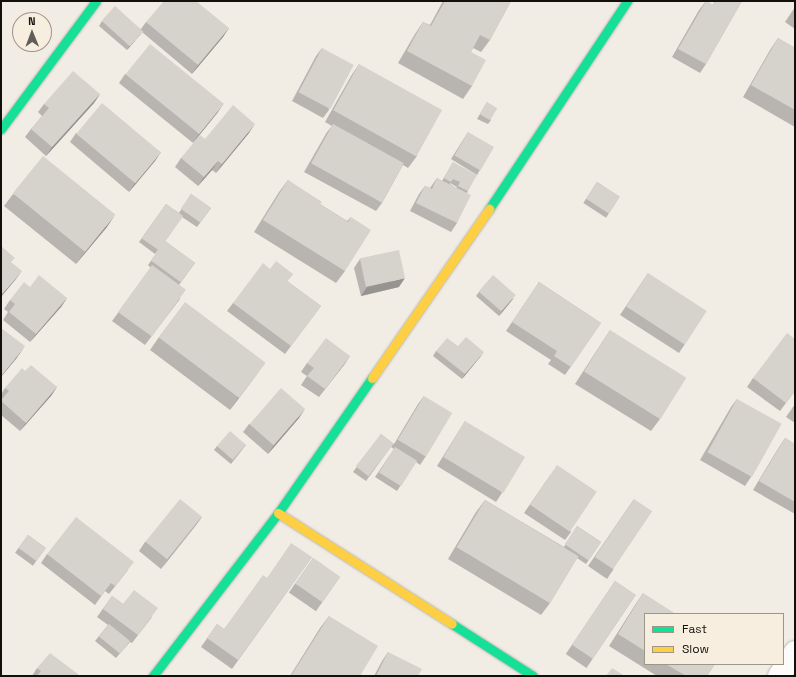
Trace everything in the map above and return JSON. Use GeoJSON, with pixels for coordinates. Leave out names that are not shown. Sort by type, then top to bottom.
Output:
{"type":"FeatureCollection","features":[{"type":"Feature","properties":{"kind":"street"},"geometry":{"type":"LineString","coordinates":[[1,129],[96,1]]}},
{"type":"Feature","properties":{"kind":"street"},"geometry":{"type":"LineString","coordinates":[[153,676],[278,513],[521,162],[627,1]]}},
{"type":"Feature","properties":{"kind":"street"},"geometry":{"type":"LineString","coordinates":[[278,513],[533,676]]}},
{"type":"Feature","properties":{"kind":"street"},"geometry":{"type":"LineString","coordinates":[[779,676],[795,652]]}},
{"type":"Feature","properties":{"kind":"building"},"geometry":{"type":"Polygon","coordinates":[[[164,1],[196,1],[229,28],[198,65],[146,22],[164,1]]]}},
{"type":"Feature","properties":{"kind":"building"},"geometry":{"type":"Polygon","coordinates":[[[445,1],[511,1],[490,40],[480,35],[471,52],[486,60],[472,86],[407,51],[423,22],[431,26],[445,1]]]}},
{"type":"Feature","properties":{"kind":"building"},"geometry":{"type":"Polygon","coordinates":[[[706,1],[713,5],[716,1],[742,1],[706,64],[678,49],[706,1]]]}},
{"type":"Feature","properties":{"kind":"building"},"geometry":{"type":"Polygon","coordinates":[[[115,6],[143,31],[130,46],[102,21],[115,6]]]}},
{"type":"Feature","properties":{"kind":"building"},"geometry":{"type":"Polygon","coordinates":[[[778,38],[795,48],[795,110],[751,85],[778,38]]]}},
{"type":"Feature","properties":{"kind":"building"},"geometry":{"type":"Polygon","coordinates":[[[150,44],[224,104],[199,134],[125,74],[150,44]]]}},
{"type":"Feature","properties":{"kind":"building"},"geometry":{"type":"Polygon","coordinates":[[[322,48],[354,65],[330,109],[299,92],[322,48]]]}},
{"type":"Feature","properties":{"kind":"building"},"geometry":{"type":"Polygon","coordinates":[[[359,64],[442,110],[416,156],[333,110],[359,64]]]}},
{"type":"Feature","properties":{"kind":"building"},"geometry":{"type":"Polygon","coordinates":[[[73,71],[100,94],[52,147],[31,129],[49,108],[44,104],[73,71]]]}},
{"type":"Feature","properties":{"kind":"building"},"geometry":{"type":"Polygon","coordinates":[[[487,102],[497,108],[490,120],[480,114],[487,102]]]}},
{"type":"Feature","properties":{"kind":"building"},"geometry":{"type":"Polygon","coordinates":[[[102,103],[161,152],[135,183],[76,134],[102,103]]]}},
{"type":"Feature","properties":{"kind":"building"},"geometry":{"type":"Polygon","coordinates":[[[233,105],[255,124],[222,164],[218,161],[204,177],[181,158],[200,135],[205,139],[233,105]]]}},
{"type":"Feature","properties":{"kind":"building"},"geometry":{"type":"Polygon","coordinates":[[[333,124],[404,163],[382,203],[311,163],[333,124]]]}},
{"type":"Feature","properties":{"kind":"building"},"geometry":{"type":"Polygon","coordinates":[[[468,132],[494,147],[480,170],[454,155],[468,132]]]}},
{"type":"Feature","properties":{"kind":"building"},"geometry":{"type":"Polygon","coordinates":[[[43,156],[115,215],[85,252],[13,193],[43,156]]]}},
{"type":"Feature","properties":{"kind":"building"},"geometry":{"type":"Polygon","coordinates":[[[453,162],[477,175],[468,191],[458,186],[460,182],[453,179],[451,182],[444,178],[453,162]]]}},
{"type":"Feature","properties":{"kind":"building"},"geometry":{"type":"Polygon","coordinates":[[[437,178],[471,195],[457,223],[416,203],[425,186],[432,189],[437,178]]]}},
{"type":"Feature","properties":{"kind":"building"},"geometry":{"type":"Polygon","coordinates":[[[288,180],[322,202],[320,204],[348,222],[351,217],[371,230],[345,271],[263,220],[288,180]]]}},
{"type":"Feature","properties":{"kind":"building"},"geometry":{"type":"Polygon","coordinates":[[[597,182],[620,197],[609,213],[586,199],[597,182]]]}},
{"type":"Feature","properties":{"kind":"building"},"geometry":{"type":"Polygon","coordinates":[[[191,194],[211,208],[200,223],[181,209],[191,194]]]}},
{"type":"Feature","properties":{"kind":"building"},"geometry":{"type":"Polygon","coordinates":[[[166,204],[183,216],[159,250],[142,238],[166,204]]]}},
{"type":"Feature","properties":{"kind":"building"},"geometry":{"type":"Polygon","coordinates":[[[165,241],[195,263],[181,282],[151,260],[165,241]]]}},
{"type":"Feature","properties":{"kind":"building"},"geometry":{"type":"Polygon","coordinates":[[[1,246],[15,258],[11,262],[22,271],[1,295],[1,246]]]}},
{"type":"Feature","properties":{"kind":"building"},"geometry":{"type":"Polygon","coordinates":[[[399,250],[405,278],[366,287],[360,258],[399,250]]]}},
{"type":"Feature","properties":{"kind":"building"},"geometry":{"type":"Polygon","coordinates":[[[276,261],[293,274],[287,281],[321,306],[291,346],[233,303],[263,263],[270,269],[276,261]]]}},
{"type":"Feature","properties":{"kind":"building"},"geometry":{"type":"Polygon","coordinates":[[[152,265],[186,290],[152,337],[118,312],[152,265]]]}},
{"type":"Feature","properties":{"kind":"building"},"geometry":{"type":"Polygon","coordinates":[[[648,273],[707,311],[685,345],[626,307],[648,273]]]}},
{"type":"Feature","properties":{"kind":"building"},"geometry":{"type":"Polygon","coordinates":[[[39,275],[67,298],[36,334],[9,312],[15,304],[10,300],[24,282],[30,287],[39,275]]]}},
{"type":"Feature","properties":{"kind":"building"},"geometry":{"type":"Polygon","coordinates":[[[493,275],[516,295],[501,311],[479,292],[493,275]]]}},
{"type":"Feature","properties":{"kind":"building"},"geometry":{"type":"Polygon","coordinates":[[[539,282],[601,323],[571,367],[554,356],[557,351],[512,322],[539,282]]]}},
{"type":"Feature","properties":{"kind":"building"},"geometry":{"type":"Polygon","coordinates":[[[185,302],[266,363],[239,398],[159,337],[185,302]]]}},
{"type":"Feature","properties":{"kind":"building"},"geometry":{"type":"Polygon","coordinates":[[[1,328],[25,346],[1,376],[1,328]]]}},
{"type":"Feature","properties":{"kind":"building"},"geometry":{"type":"Polygon","coordinates":[[[610,330],[686,378],[660,419],[584,372],[610,330]]]}},
{"type":"Feature","properties":{"kind":"building"},"geometry":{"type":"Polygon","coordinates":[[[787,333],[795,339],[795,391],[786,403],[753,378],[787,333]]]}},
{"type":"Feature","properties":{"kind":"building"},"geometry":{"type":"Polygon","coordinates":[[[466,337],[484,352],[465,374],[436,351],[447,338],[458,346],[466,337]]]}},
{"type":"Feature","properties":{"kind":"building"},"geometry":{"type":"Polygon","coordinates":[[[326,338],[350,356],[325,389],[307,376],[314,368],[307,363],[326,338]]]}},
{"type":"Feature","properties":{"kind":"building"},"geometry":{"type":"Polygon","coordinates":[[[31,365],[57,387],[26,423],[1,400],[9,391],[5,388],[22,368],[25,371],[31,365]]]}},
{"type":"Feature","properties":{"kind":"building"},"geometry":{"type":"Polygon","coordinates":[[[281,388],[305,409],[274,445],[250,424],[281,388]]]}},
{"type":"Feature","properties":{"kind":"building"},"geometry":{"type":"Polygon","coordinates":[[[424,396],[452,413],[426,457],[398,440],[424,396]]]}},
{"type":"Feature","properties":{"kind":"building"},"geometry":{"type":"Polygon","coordinates":[[[737,399],[782,424],[752,477],[707,452],[737,399]]]}},
{"type":"Feature","properties":{"kind":"building"},"geometry":{"type":"Polygon","coordinates":[[[465,421],[525,457],[503,493],[443,457],[465,421]]]}},
{"type":"Feature","properties":{"kind":"building"},"geometry":{"type":"Polygon","coordinates":[[[230,431],[246,445],[233,460],[217,446],[230,431]]]}},
{"type":"Feature","properties":{"kind":"building"},"geometry":{"type":"Polygon","coordinates":[[[381,434],[394,444],[368,476],[356,466],[381,434]]]}},
{"type":"Feature","properties":{"kind":"building"},"geometry":{"type":"Polygon","coordinates":[[[785,438],[795,444],[795,502],[759,481],[785,438]]]}},
{"type":"Feature","properties":{"kind":"building"},"geometry":{"type":"Polygon","coordinates":[[[395,447],[417,461],[401,486],[379,472],[395,447]]]}},
{"type":"Feature","properties":{"kind":"building"},"geometry":{"type":"Polygon","coordinates":[[[557,465],[597,492],[570,532],[530,505],[557,465]]]}},
{"type":"Feature","properties":{"kind":"building"},"geometry":{"type":"Polygon","coordinates":[[[180,499],[202,517],[167,559],[145,542],[180,499]]]}},
{"type":"Feature","properties":{"kind":"building"},"geometry":{"type":"Polygon","coordinates":[[[634,499],[652,511],[613,569],[595,557],[634,499]]]}},
{"type":"Feature","properties":{"kind":"building"},"geometry":{"type":"Polygon","coordinates":[[[485,500],[578,556],[550,603],[457,547],[485,500]]]}},
{"type":"Feature","properties":{"kind":"building"},"geometry":{"type":"Polygon","coordinates":[[[76,517],[134,562],[115,586],[111,583],[101,596],[47,554],[76,517]]]}},
{"type":"Feature","properties":{"kind":"building"},"geometry":{"type":"Polygon","coordinates":[[[577,526],[601,542],[589,560],[565,544],[577,526]]]}},
{"type":"Feature","properties":{"kind":"building"},"geometry":{"type":"Polygon","coordinates":[[[28,535],[46,548],[36,561],[19,548],[28,535]]]}},
{"type":"Feature","properties":{"kind":"building"},"geometry":{"type":"Polygon","coordinates":[[[291,543],[312,557],[238,660],[207,638],[217,624],[224,629],[263,575],[267,578],[291,543]]]}},
{"type":"Feature","properties":{"kind":"building"},"geometry":{"type":"Polygon","coordinates":[[[313,558],[340,577],[322,602],[295,583],[313,558]]]}},
{"type":"Feature","properties":{"kind":"building"},"geometry":{"type":"Polygon","coordinates":[[[615,581],[636,595],[593,659],[572,645],[615,581]]]}},
{"type":"Feature","properties":{"kind":"building"},"geometry":{"type":"Polygon","coordinates":[[[134,590],[158,608],[138,635],[103,609],[112,596],[123,604],[134,590]]]}},
{"type":"Feature","properties":{"kind":"building"},"geometry":{"type":"Polygon","coordinates":[[[643,593],[674,613],[644,613],[644,650],[618,634],[643,593]]]}},
{"type":"Feature","properties":{"kind":"building"},"geometry":{"type":"Polygon","coordinates":[[[329,616],[378,646],[360,676],[291,676],[329,616]]]}},
{"type":"Feature","properties":{"kind":"building"},"geometry":{"type":"Polygon","coordinates":[[[109,624],[130,641],[120,653],[99,636],[109,624]]]}},
{"type":"Feature","properties":{"kind":"building"},"geometry":{"type":"Polygon","coordinates":[[[388,652],[422,669],[418,676],[376,676],[388,652]]]}},
{"type":"Feature","properties":{"kind":"building"},"geometry":{"type":"Polygon","coordinates":[[[50,653],[78,674],[77,676],[37,676],[41,671],[37,668],[50,653]]]}},
{"type":"Feature","properties":{"kind":"building"},"geometry":{"type":"Polygon","coordinates":[[[668,665],[714,665],[707,676],[686,676],[668,665]]]}},
{"type":"Feature","properties":{"kind":"building"},"geometry":{"type":"Polygon","coordinates":[[[612,668],[625,676],[606,676],[612,668]]]}},
{"type":"Feature","properties":{"kind":"traffic: fast"},"geometry":{"type":"LineString","coordinates":[[1,129],[96,1]]}},
{"type":"Feature","properties":{"kind":"traffic: fast"},"geometry":{"type":"LineString","coordinates":[[489,209],[627,1]]}},
{"type":"Feature","properties":{"kind":"traffic: fast"},"geometry":{"type":"LineString","coordinates":[[153,676],[278,513],[372,378]]}},
{"type":"Feature","properties":{"kind":"traffic: fast"},"geometry":{"type":"LineString","coordinates":[[452,624],[533,676]]}},
{"type":"Feature","properties":{"kind":"traffic: slow"},"geometry":{"type":"LineString","coordinates":[[372,378],[489,209]]}},
{"type":"Feature","properties":{"kind":"traffic: slow"},"geometry":{"type":"LineString","coordinates":[[278,513],[452,624]]}}]}
